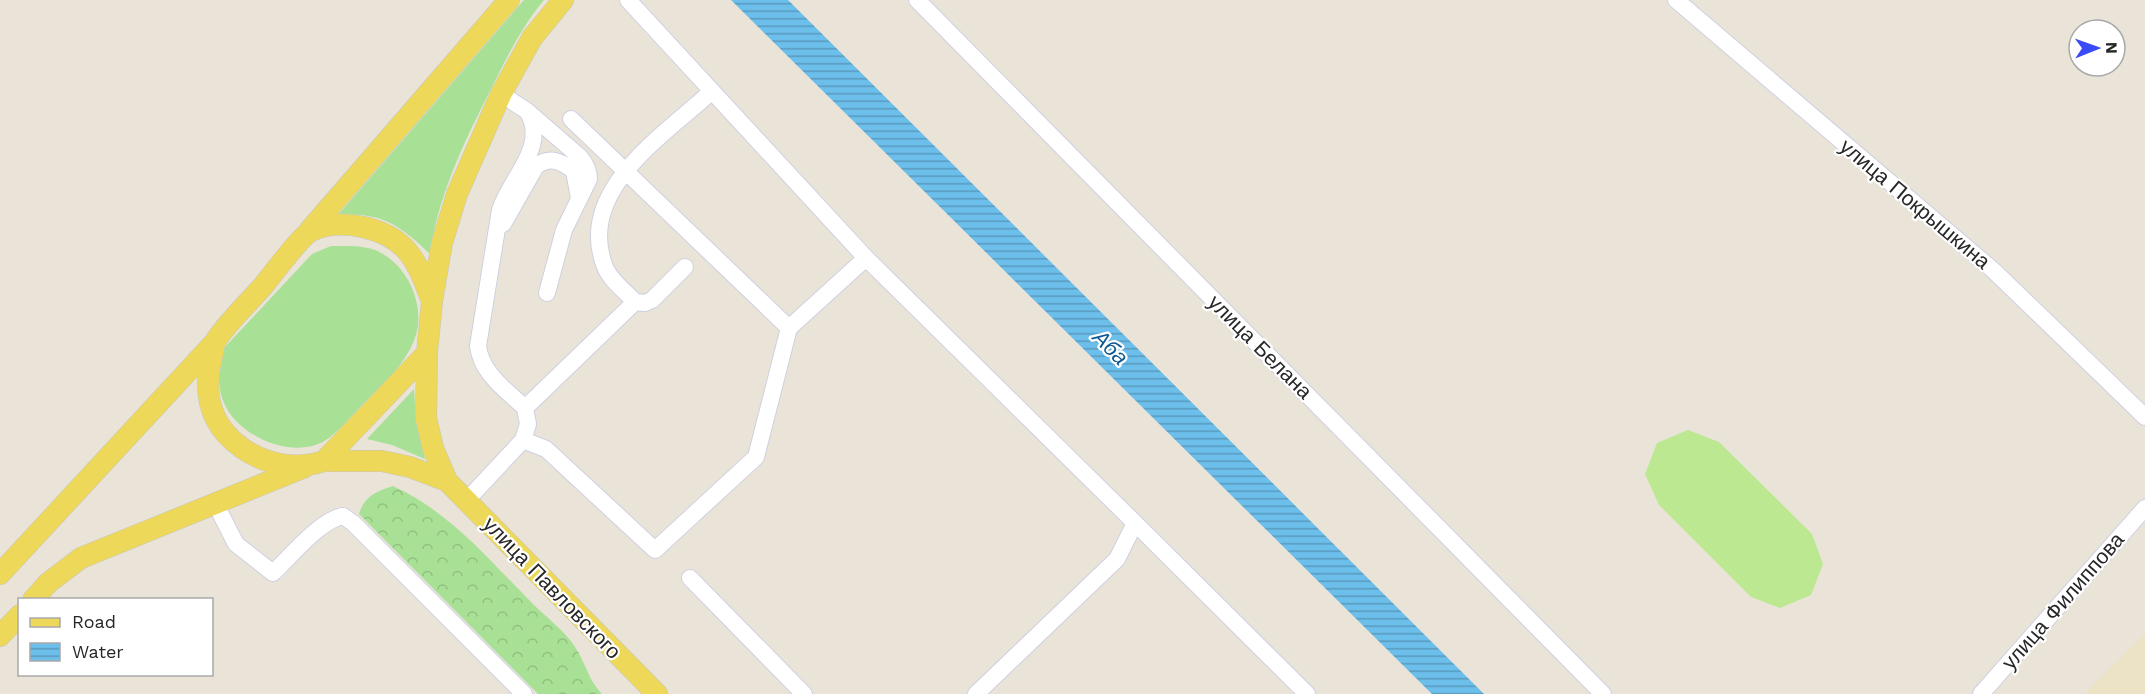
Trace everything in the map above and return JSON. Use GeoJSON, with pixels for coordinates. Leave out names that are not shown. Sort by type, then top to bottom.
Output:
{"type":"FeatureCollection","features":[{"type":"Feature","properties":{"kind":"main road"},"geometry":{"type":"LineString","coordinates":[[0,574],[215,342],[509,0]]}},
{"type":"Feature","properties":{"kind":"main road","name":"улица Павловского"},"geometry":{"type":"LineString","coordinates":[[447,481],[433,448],[426,418],[427,353],[432,302],[442,243],[457,194],[501,94],[532,38],[563,0]]}},
{"type":"Feature","properties":{"kind":"main road"},"geometry":{"type":"LineString","coordinates":[[309,231],[338,225],[360,226],[381,234],[407,251],[421,271],[432,302]]}},
{"type":"Feature","properties":{"kind":"main road"},"geometry":{"type":"LineString","coordinates":[[215,342],[206,382],[210,405],[220,426],[232,441],[257,459],[315,464]]}},
{"type":"Feature","properties":{"kind":"main road"},"geometry":{"type":"LineString","coordinates":[[35,598],[48,583],[81,558],[315,464],[427,353]]}},
{"type":"Feature","properties":{"kind":"main road","name":"улица Павловского"},"geometry":{"type":"LineString","coordinates":[[315,464],[382,461],[410,467],[447,481],[657,694]]}},
{"type":"Feature","properties":{"kind":"main road"},"geometry":{"type":"LineString","coordinates":[[0,636],[18,617]]}},
{"type":"Feature","properties":{"kind":"street"},"geometry":{"type":"LineString","coordinates":[[628,0],[866,258],[1307,694]]}},
{"type":"Feature","properties":{"kind":"street","name":"улица Белана"},"geometry":{"type":"LineString","coordinates":[[917,0],[1603,694]]}},
{"type":"Feature","properties":{"kind":"street","name":"улица Покрышкина"},"geometry":{"type":"LineString","coordinates":[[1676,0],[1994,271],[2145,417]]}},
{"type":"Feature","properties":{"kind":"street"},"geometry":{"type":"LineString","coordinates":[[635,302],[606,270],[598,229],[602,209],[625,170],[711,92]]}},
{"type":"Feature","properties":{"kind":"street"},"geometry":{"type":"LineString","coordinates":[[501,94],[527,111],[587,164],[590,180],[564,230],[547,293]]}},
{"type":"Feature","properties":{"kind":"street"},"geometry":{"type":"LineString","coordinates":[[467,500],[523,440],[528,424],[525,408],[480,360],[479,335],[498,233],[500,210],[506,193],[532,149],[535,137],[535,123],[527,111]]}},
{"type":"Feature","properties":{"kind":"street"},"geometry":{"type":"LineString","coordinates":[[571,119],[789,328]]}},
{"type":"Feature","properties":{"kind":"street"},"geometry":{"type":"LineString","coordinates":[[498,233],[536,166],[545,160],[555,160],[574,171],[579,198]]}},
{"type":"Feature","properties":{"kind":"street"},"geometry":{"type":"LineString","coordinates":[[523,440],[546,449],[655,550],[756,457],[789,328],[866,258]]}},
{"type":"Feature","properties":{"kind":"street"},"geometry":{"type":"LineString","coordinates":[[525,408],[635,302],[651,300],[685,267]]}},
{"type":"Feature","properties":{"kind":"street"},"geometry":{"type":"LineString","coordinates":[[215,503],[236,544],[273,573],[320,528],[334,518],[343,516],[353,523],[524,694]]}},
{"type":"Feature","properties":{"kind":"street","name":"улица Филиппова"},"geometry":{"type":"LineString","coordinates":[[1981,694],[2145,508]]}},
{"type":"Feature","properties":{"kind":"street"},"geometry":{"type":"LineString","coordinates":[[976,694],[1117,559],[1135,523]]}},
{"type":"Feature","properties":{"kind":"street"},"geometry":{"type":"LineString","coordinates":[[690,578],[804,694]]}},
{"type":"Feature","properties":{"kind":"shaded area"},"geometry":{"type":"Polygon","coordinates":[[[2145,634],[2145,694],[2084,694],[2145,634]]]}},
{"type":"Feature","properties":{"kind":"green space"},"geometry":{"type":"Polygon","coordinates":[[[524,0],[544,0],[513,46],[460,153],[439,212],[430,254],[409,235],[389,222],[366,216],[338,215],[524,0]]]}},
{"type":"Feature","properties":{"kind":"green space"},"geometry":{"type":"Polygon","coordinates":[[[331,246],[357,246],[372,249],[395,263],[404,273],[416,298],[418,325],[415,338],[406,357],[393,373],[329,438],[306,447],[282,446],[258,437],[231,415],[225,406],[219,387],[222,357],[225,347],[312,254],[331,246]]]}},
{"type":"Feature","properties":{"kind":"green space"},"geometry":{"type":"Polygon","coordinates":[[[414,389],[416,420],[425,459],[392,445],[367,439],[414,389]]]}},
{"type":"Feature","properties":{"kind":"green space"},"geometry":{"type":"Polygon","coordinates":[[[1688,430],[1719,442],[1812,534],[1823,564],[1811,595],[1780,608],[1751,597],[1659,505],[1645,474],[1657,443],[1688,430]]]}},
{"type":"Feature","properties":{"kind":"green space"},"geometry":{"type":"Polygon","coordinates":[[[393,486],[433,509],[451,523],[561,630],[575,647],[593,683],[602,694],[538,694],[359,514],[364,503],[372,496],[393,486]]]}},
{"type":"Feature","properties":{"kind":"water","name":"Аба"},"geometry":{"type":"Polygon","coordinates":[[[731,0],[788,0],[1484,694],[1432,694],[731,0]]]}}]}
